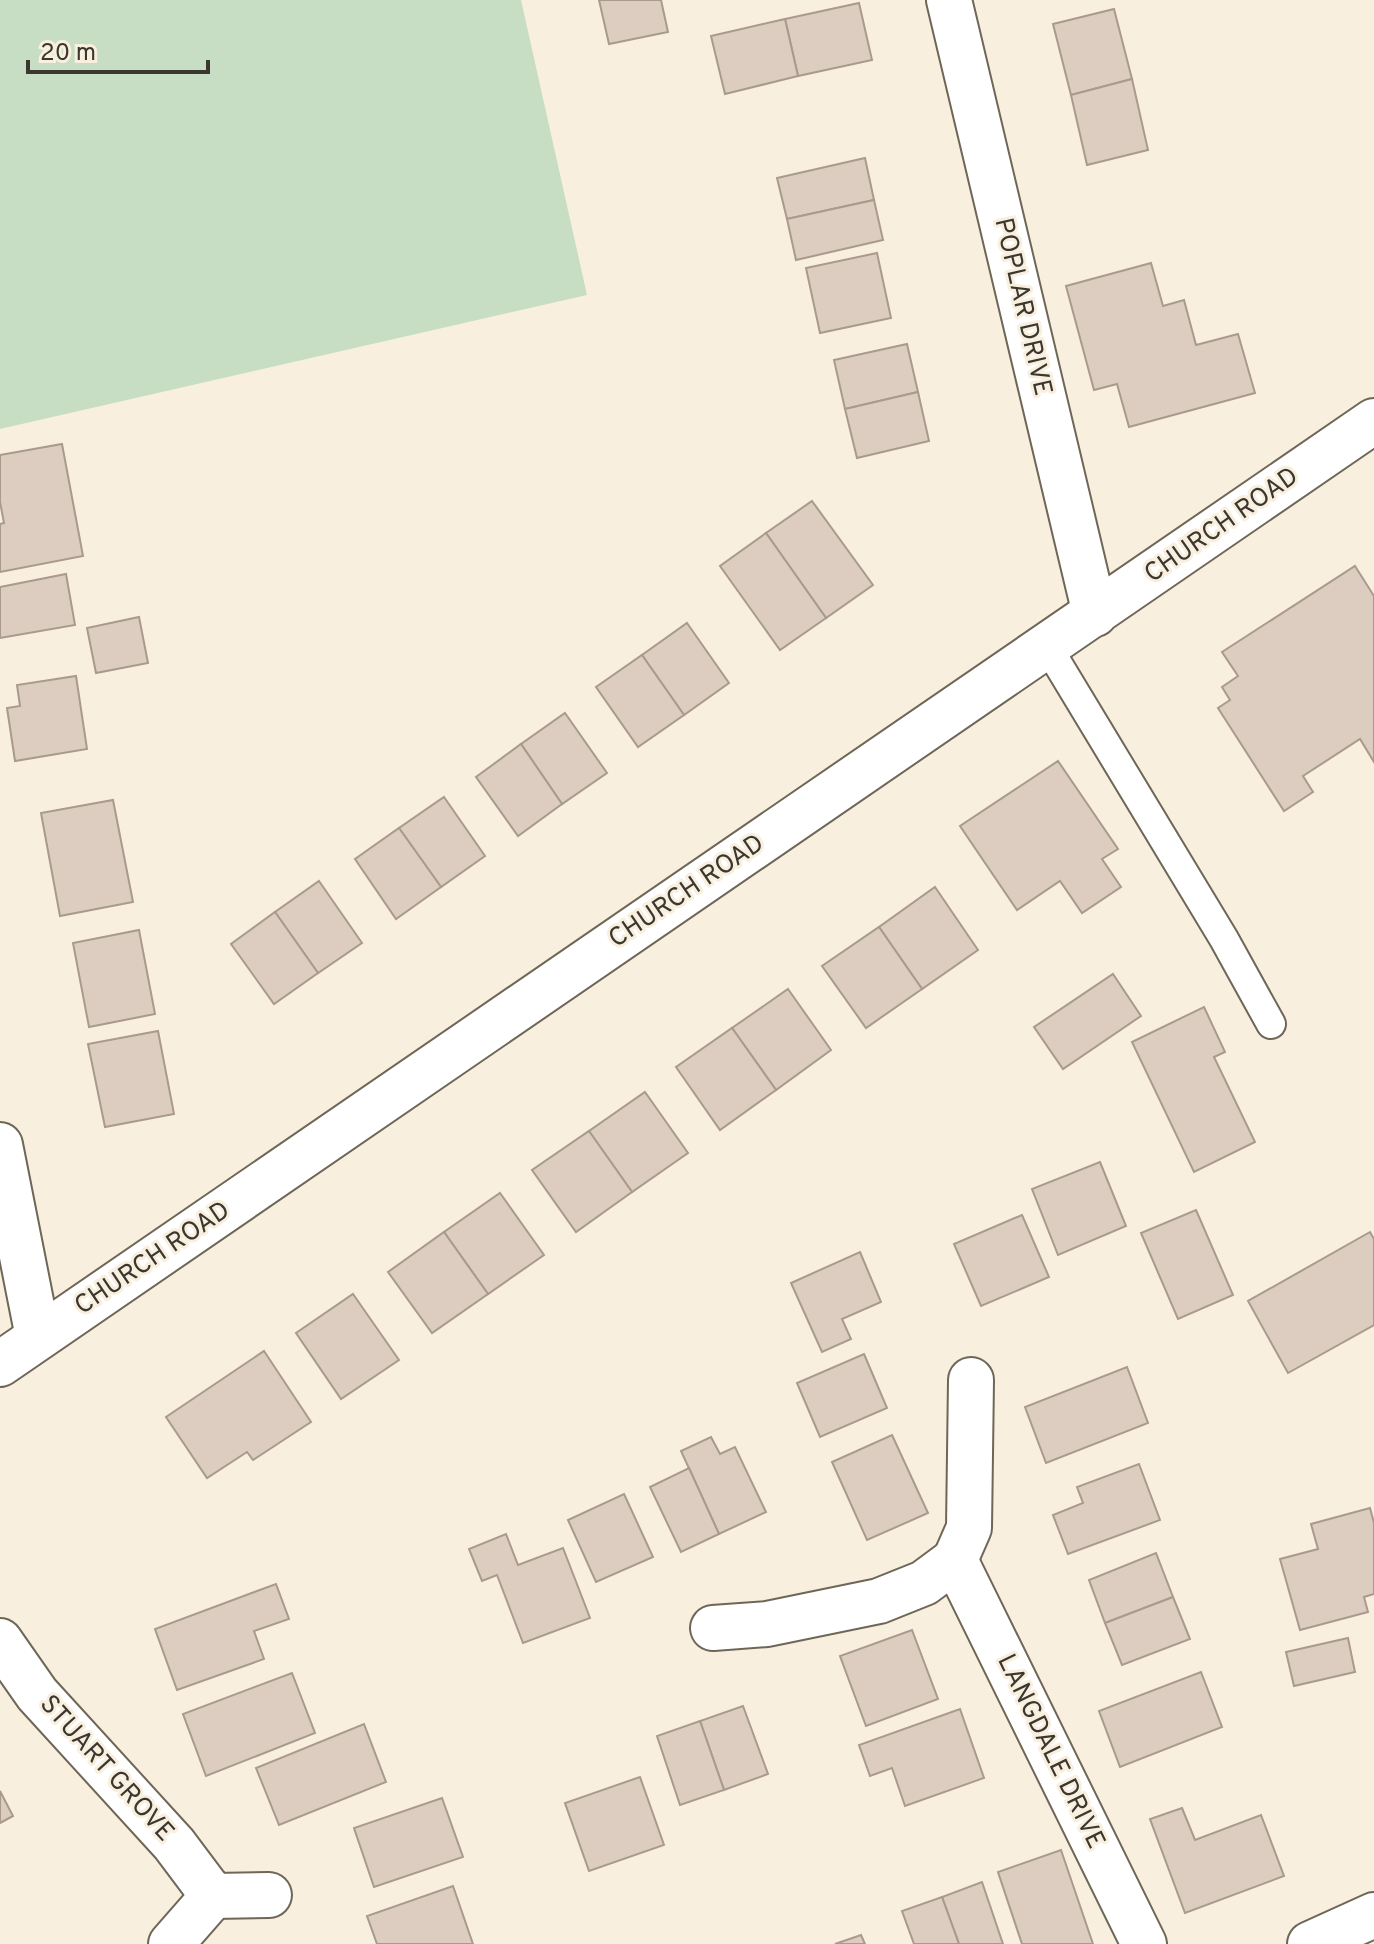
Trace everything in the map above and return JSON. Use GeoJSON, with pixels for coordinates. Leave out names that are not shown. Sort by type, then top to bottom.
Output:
{"type":"FeatureCollection","features":[{"type":"Feature","properties":{"kind":"street","name":"POPLAR DRIVE"},"geometry":{"type":"LineString","coordinates":[[949,0],[1095,614]]}},
{"type":"Feature","properties":{"kind":"street","name":"CHURCH ROAD"},"geometry":{"type":"LineString","coordinates":[[0,1364],[1374,421]]}},
{"type":"Feature","properties":{"kind":"street"},"geometry":{"type":"LineString","coordinates":[[0,1145],[38,1337]]}},
{"type":"Feature","properties":{"kind":"street"},"geometry":{"type":"LineString","coordinates":[[713,1628],[767,1624],[879,1601],[924,1583],[955,1560],[969,1528],[971,1380]]}},
{"type":"Feature","properties":{"kind":"street","name":"LANGDALE DRIVE"},"geometry":{"type":"LineString","coordinates":[[955,1560],[1144,1944]]}},
{"type":"Feature","properties":{"kind":"street","name":"STUART GROVE"},"geometry":{"type":"LineString","coordinates":[[0,1641],[37,1694],[174,1844],[213,1896]]}},
{"type":"Feature","properties":{"kind":"street"},"geometry":{"type":"LineString","coordinates":[[171,1944],[213,1896],[269,1895]]}},
{"type":"Feature","properties":{"kind":"street"},"geometry":{"type":"LineString","coordinates":[[1310,1944],[1374,1915]]}},
{"type":"Feature","properties":{"kind":"lane"},"geometry":{"type":"LineString","coordinates":[[1047,646],[1224,939],[1271,1024]]}},
{"type":"Feature","properties":{"kind":"green space"},"geometry":{"type":"Polygon","coordinates":[[[0,0],[521,0],[587,295],[0,429],[0,0]]]}},
{"type":"Feature","properties":{"kind":"building"},"geometry":{"type":"Polygon","coordinates":[[[599,0],[661,0],[668,32],[609,44],[599,0]]]}},
{"type":"Feature","properties":{"kind":"building"},"geometry":{"type":"Polygon","coordinates":[[[859,3],[872,60],[798,76],[785,19],[859,3]]]}},
{"type":"Feature","properties":{"kind":"building"},"geometry":{"type":"Polygon","coordinates":[[[1114,9],[1132,79],[1071,95],[1053,24],[1114,9]]]}},
{"type":"Feature","properties":{"kind":"building"},"geometry":{"type":"Polygon","coordinates":[[[785,19],[798,76],[725,94],[711,36],[785,19]]]}},
{"type":"Feature","properties":{"kind":"building"},"geometry":{"type":"Polygon","coordinates":[[[1132,79],[1148,150],[1087,165],[1071,95],[1132,79]]]}},
{"type":"Feature","properties":{"kind":"building"},"geometry":{"type":"Polygon","coordinates":[[[865,158],[874,200],[787,219],[777,178],[865,158]]]}},
{"type":"Feature","properties":{"kind":"building"},"geometry":{"type":"Polygon","coordinates":[[[874,200],[883,240],[796,260],[787,219],[874,200]]]}},
{"type":"Feature","properties":{"kind":"building"},"geometry":{"type":"Polygon","coordinates":[[[877,253],[891,318],[820,333],[806,268],[877,253]]]}},
{"type":"Feature","properties":{"kind":"building"},"geometry":{"type":"Polygon","coordinates":[[[1151,263],[1163,306],[1184,300],[1196,345],[1238,334],[1255,393],[1129,427],[1117,384],[1094,390],[1066,286],[1151,263]]]}},
{"type":"Feature","properties":{"kind":"building"},"geometry":{"type":"Polygon","coordinates":[[[907,344],[918,392],[845,409],[834,360],[907,344]]]}},
{"type":"Feature","properties":{"kind":"building"},"geometry":{"type":"Polygon","coordinates":[[[918,392],[929,441],[857,458],[845,409],[918,392]]]}},
{"type":"Feature","properties":{"kind":"building"},"geometry":{"type":"Polygon","coordinates":[[[62,444],[83,556],[0,572],[0,524],[4,523],[0,502],[0,455],[62,444]]]}},
{"type":"Feature","properties":{"kind":"building"},"geometry":{"type":"Polygon","coordinates":[[[812,501],[873,585],[826,618],[766,533],[812,501]]]}},
{"type":"Feature","properties":{"kind":"building"},"geometry":{"type":"Polygon","coordinates":[[[766,533],[826,618],[780,650],[720,566],[766,533]]]}},
{"type":"Feature","properties":{"kind":"building"},"geometry":{"type":"Polygon","coordinates":[[[1355,566],[1374,596],[1374,762],[1360,739],[1303,776],[1313,792],[1284,811],[1218,708],[1230,700],[1222,687],[1238,676],[1222,652],[1355,566]]]}},
{"type":"Feature","properties":{"kind":"building"},"geometry":{"type":"Polygon","coordinates":[[[66,574],[75,625],[0,638],[0,587],[66,574]]]}},
{"type":"Feature","properties":{"kind":"building"},"geometry":{"type":"Polygon","coordinates":[[[139,617],[148,663],[96,673],[87,628],[139,617]]]}},
{"type":"Feature","properties":{"kind":"building"},"geometry":{"type":"Polygon","coordinates":[[[687,623],[729,683],[684,715],[642,655],[687,623]]]}},
{"type":"Feature","properties":{"kind":"building"},"geometry":{"type":"Polygon","coordinates":[[[642,655],[684,715],[638,747],[596,687],[642,655]]]}},
{"type":"Feature","properties":{"kind":"building"},"geometry":{"type":"Polygon","coordinates":[[[76,676],[87,749],[15,761],[7,708],[20,706],[17,685],[76,676]]]}},
{"type":"Feature","properties":{"kind":"building"},"geometry":{"type":"Polygon","coordinates":[[[565,713],[607,773],[562,804],[521,744],[565,713]]]}},
{"type":"Feature","properties":{"kind":"building"},"geometry":{"type":"Polygon","coordinates":[[[521,744],[562,804],[518,836],[476,777],[521,744]]]}},
{"type":"Feature","properties":{"kind":"building"},"geometry":{"type":"Polygon","coordinates":[[[1058,761],[1118,849],[1102,859],[1121,887],[1082,913],[1060,881],[1017,910],[960,826],[1058,761]]]}},
{"type":"Feature","properties":{"kind":"building"},"geometry":{"type":"Polygon","coordinates":[[[444,797],[485,856],[441,887],[399,828],[444,797]]]}},
{"type":"Feature","properties":{"kind":"building"},"geometry":{"type":"Polygon","coordinates":[[[113,800],[133,902],[60,916],[41,813],[113,800]]]}},
{"type":"Feature","properties":{"kind":"building"},"geometry":{"type":"Polygon","coordinates":[[[399,828],[441,887],[396,919],[355,859],[399,828]]]}},
{"type":"Feature","properties":{"kind":"building"},"geometry":{"type":"Polygon","coordinates":[[[319,881],[362,943],[318,973],[275,912],[319,881]]]}},
{"type":"Feature","properties":{"kind":"building"},"geometry":{"type":"Polygon","coordinates":[[[935,887],[978,950],[922,989],[879,927],[935,887]]]}},
{"type":"Feature","properties":{"kind":"building"},"geometry":{"type":"Polygon","coordinates":[[[275,912],[318,973],[274,1004],[231,944],[275,912]]]}},
{"type":"Feature","properties":{"kind":"building"},"geometry":{"type":"Polygon","coordinates":[[[879,927],[922,989],[866,1028],[822,966],[879,927]]]}},
{"type":"Feature","properties":{"kind":"building"},"geometry":{"type":"Polygon","coordinates":[[[139,930],[155,1014],[89,1027],[73,943],[139,930]]]}},
{"type":"Feature","properties":{"kind":"building"},"geometry":{"type":"Polygon","coordinates":[[[1113,974],[1141,1016],[1063,1069],[1034,1027],[1113,974]]]}},
{"type":"Feature","properties":{"kind":"building"},"geometry":{"type":"Polygon","coordinates":[[[788,989],[831,1050],[776,1090],[732,1028],[788,989]]]}},
{"type":"Feature","properties":{"kind":"building"},"geometry":{"type":"Polygon","coordinates":[[[1204,1007],[1225,1052],[1214,1057],[1255,1142],[1194,1172],[1132,1042],[1204,1007]]]}},
{"type":"Feature","properties":{"kind":"building"},"geometry":{"type":"Polygon","coordinates":[[[732,1028],[776,1090],[720,1130],[676,1067],[732,1028]]]}},
{"type":"Feature","properties":{"kind":"building"},"geometry":{"type":"Polygon","coordinates":[[[158,1031],[174,1114],[105,1127],[88,1044],[158,1031]]]}},
{"type":"Feature","properties":{"kind":"building"},"geometry":{"type":"Polygon","coordinates":[[[645,1092],[688,1153],[632,1192],[589,1131],[645,1092]]]}},
{"type":"Feature","properties":{"kind":"building"},"geometry":{"type":"Polygon","coordinates":[[[589,1131],[632,1192],[576,1232],[532,1170],[589,1131]]]}},
{"type":"Feature","properties":{"kind":"building"},"geometry":{"type":"Polygon","coordinates":[[[1100,1162],[1126,1226],[1058,1255],[1032,1189],[1100,1162]]]}},
{"type":"Feature","properties":{"kind":"building"},"geometry":{"type":"Polygon","coordinates":[[[500,1193],[544,1255],[488,1294],[444,1232],[500,1193]]]}},
{"type":"Feature","properties":{"kind":"building"},"geometry":{"type":"Polygon","coordinates":[[[1196,1210],[1233,1295],[1178,1319],[1141,1233],[1196,1210]]]}},
{"type":"Feature","properties":{"kind":"building"},"geometry":{"type":"Polygon","coordinates":[[[1022,1215],[1049,1277],[981,1306],[954,1244],[1022,1215]]]}},
{"type":"Feature","properties":{"kind":"building"},"geometry":{"type":"Polygon","coordinates":[[[444,1232],[488,1294],[432,1333],[388,1272],[444,1232]]]}},
{"type":"Feature","properties":{"kind":"building"},"geometry":{"type":"Polygon","coordinates":[[[1370,1232],[1374,1239],[1374,1325],[1288,1373],[1248,1301],[1370,1232]]]}},
{"type":"Feature","properties":{"kind":"building"},"geometry":{"type":"Polygon","coordinates":[[[860,1252],[881,1302],[842,1319],[851,1339],[822,1352],[791,1283],[860,1252]]]}},
{"type":"Feature","properties":{"kind":"building"},"geometry":{"type":"Polygon","coordinates":[[[353,1294],[399,1360],[341,1399],[296,1333],[353,1294]]]}},
{"type":"Feature","properties":{"kind":"building"},"geometry":{"type":"Polygon","coordinates":[[[264,1351],[311,1422],[253,1460],[247,1452],[207,1478],[166,1417],[264,1351]]]}},
{"type":"Feature","properties":{"kind":"building"},"geometry":{"type":"Polygon","coordinates":[[[864,1354],[887,1408],[820,1437],[797,1383],[864,1354]]]}},
{"type":"Feature","properties":{"kind":"building"},"geometry":{"type":"Polygon","coordinates":[[[1127,1367],[1148,1423],[1046,1463],[1025,1407],[1127,1367]]]}},
{"type":"Feature","properties":{"kind":"building"},"geometry":{"type":"Polygon","coordinates":[[[892,1435],[928,1513],[867,1540],[832,1462],[892,1435]]]}},
{"type":"Feature","properties":{"kind":"building"},"geometry":{"type":"Polygon","coordinates":[[[711,1437],[720,1454],[735,1447],[766,1512],[719,1534],[681,1451],[711,1437]]]}},
{"type":"Feature","properties":{"kind":"building"},"geometry":{"type":"Polygon","coordinates":[[[1139,1464],[1160,1520],[1068,1554],[1053,1515],[1083,1503],[1077,1487],[1139,1464]]]}},
{"type":"Feature","properties":{"kind":"building"},"geometry":{"type":"Polygon","coordinates":[[[689,1468],[719,1534],[681,1552],[650,1487],[689,1468]]]}},
{"type":"Feature","properties":{"kind":"building"},"geometry":{"type":"Polygon","coordinates":[[[624,1494],[653,1557],[596,1582],[568,1520],[624,1494]]]}},
{"type":"Feature","properties":{"kind":"building"},"geometry":{"type":"Polygon","coordinates":[[[1370,1508],[1374,1523],[1374,1594],[1364,1597],[1368,1612],[1300,1630],[1280,1559],[1318,1549],[1311,1524],[1370,1508]]]}},
{"type":"Feature","properties":{"kind":"building"},"geometry":{"type":"Polygon","coordinates":[[[506,1534],[518,1565],[563,1548],[590,1618],[523,1643],[497,1575],[482,1581],[469,1549],[506,1534]]]}},
{"type":"Feature","properties":{"kind":"building"},"geometry":{"type":"Polygon","coordinates":[[[1156,1553],[1173,1597],[1105,1623],[1089,1580],[1156,1553]]]}},
{"type":"Feature","properties":{"kind":"building"},"geometry":{"type":"Polygon","coordinates":[[[276,1584],[289,1619],[254,1631],[264,1659],[177,1690],[155,1629],[276,1584]]]}},
{"type":"Feature","properties":{"kind":"building"},"geometry":{"type":"Polygon","coordinates":[[[1173,1597],[1190,1639],[1122,1665],[1105,1623],[1173,1597]]]}},
{"type":"Feature","properties":{"kind":"building"},"geometry":{"type":"Polygon","coordinates":[[[912,1630],[938,1699],[866,1726],[840,1656],[912,1630]]]}},
{"type":"Feature","properties":{"kind":"building"},"geometry":{"type":"Polygon","coordinates":[[[1348,1638],[1355,1672],[1294,1686],[1286,1652],[1348,1638]]]}},
{"type":"Feature","properties":{"kind":"building"},"geometry":{"type":"Polygon","coordinates":[[[1201,1672],[1222,1727],[1120,1767],[1099,1711],[1201,1672]]]}},
{"type":"Feature","properties":{"kind":"building"},"geometry":{"type":"Polygon","coordinates":[[[292,1673],[315,1733],[206,1776],[183,1714],[292,1673]]]}},
{"type":"Feature","properties":{"kind":"building"},"geometry":{"type":"Polygon","coordinates":[[[743,1706],[768,1774],[724,1790],[700,1721],[743,1706]]]}},
{"type":"Feature","properties":{"kind":"building"},"geometry":{"type":"Polygon","coordinates":[[[960,1709],[984,1778],[905,1806],[892,1768],[870,1776],[859,1745],[960,1709]]]}},
{"type":"Feature","properties":{"kind":"building"},"geometry":{"type":"Polygon","coordinates":[[[700,1721],[724,1790],[680,1805],[657,1736],[700,1721]]]}},
{"type":"Feature","properties":{"kind":"building"},"geometry":{"type":"Polygon","coordinates":[[[364,1724],[386,1782],[279,1825],[256,1768],[364,1724]]]}},
{"type":"Feature","properties":{"kind":"building"},"geometry":{"type":"Polygon","coordinates":[[[640,1777],[664,1845],[589,1871],[565,1803],[640,1777]]]}},
{"type":"Feature","properties":{"kind":"building"},"geometry":{"type":"Polygon","coordinates":[[[0,1791],[13,1816],[0,1823],[0,1791]]]}},
{"type":"Feature","properties":{"kind":"building"},"geometry":{"type":"Polygon","coordinates":[[[442,1798],[463,1857],[374,1887],[354,1828],[442,1798]]]}},
{"type":"Feature","properties":{"kind":"building"},"geometry":{"type":"Polygon","coordinates":[[[1182,1808],[1195,1840],[1261,1815],[1284,1876],[1185,1913],[1150,1819],[1182,1808]]]}},
{"type":"Feature","properties":{"kind":"building"},"geometry":{"type":"Polygon","coordinates":[[[1061,1850],[1093,1944],[1022,1944],[998,1872],[1061,1850]]]}},
{"type":"Feature","properties":{"kind":"building"},"geometry":{"type":"Polygon","coordinates":[[[982,1882],[1003,1944],[959,1944],[942,1897],[982,1882]]]}},
{"type":"Feature","properties":{"kind":"building"},"geometry":{"type":"Polygon","coordinates":[[[453,1886],[473,1944],[377,1944],[367,1916],[453,1886]]]}},
{"type":"Feature","properties":{"kind":"building"},"geometry":{"type":"Polygon","coordinates":[[[942,1897],[959,1944],[914,1944],[902,1911],[942,1897]]]}},
{"type":"Feature","properties":{"kind":"building"},"geometry":{"type":"Polygon","coordinates":[[[861,1935],[865,1944],[835,1944],[861,1935]]]}}]}
